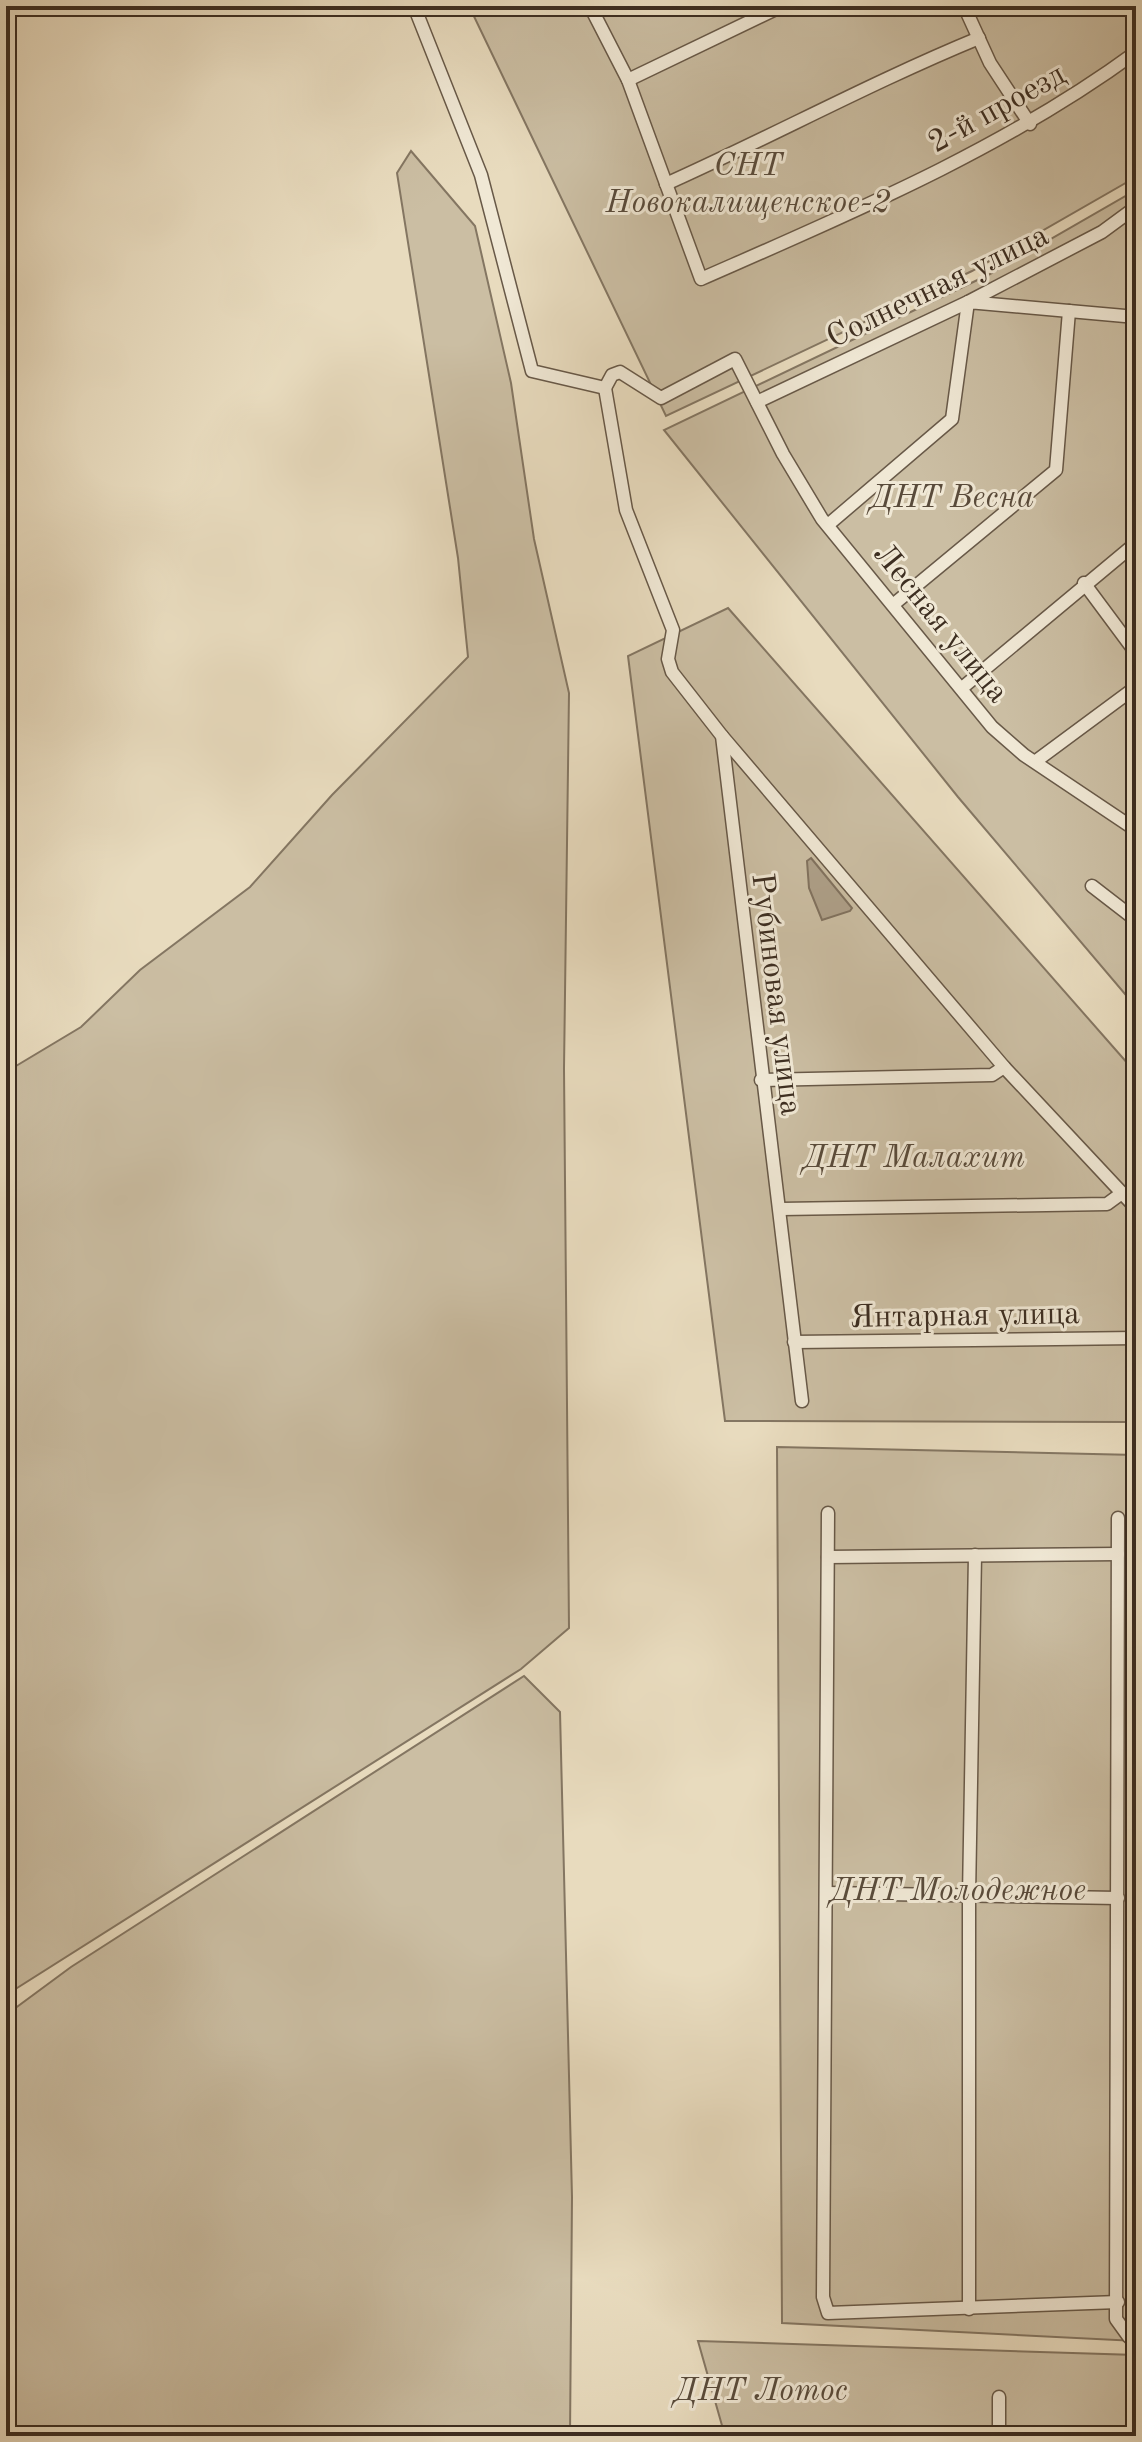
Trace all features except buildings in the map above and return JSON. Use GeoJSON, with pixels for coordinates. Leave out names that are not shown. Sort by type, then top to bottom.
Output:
{"type":"FeatureCollection","features":[{"type":"Feature","properties":{"kind":"street"},"geometry":{"type":"LineString","coordinates":[[414,6],[481,175],[532,371],[605,388]]}},
{"type":"Feature","properties":{"kind":"street"},"geometry":{"type":"LineString","coordinates":[[590,6],[628,80],[666,184],[761,141],[894,73],[979,38]]}},
{"type":"Feature","properties":{"kind":"street"},"geometry":{"type":"LineString","coordinates":[[628,80],[782,6]]}},
{"type":"Feature","properties":{"kind":"street"},"geometry":{"type":"LineString","coordinates":[[964,6],[990,63],[1030,124]]}},
{"type":"Feature","properties":{"kind":"street","name":"2-й проезд"},"geometry":{"type":"LineString","coordinates":[[666,184],[701,279],[812,230],[1030,124],[1136,52]]}},
{"type":"Feature","properties":{"kind":"street","name":"Солнечная улица"},"geometry":{"type":"LineString","coordinates":[[757,402],[968,302],[1102,232],[1136,207]]}},
{"type":"Feature","properties":{"kind":"street"},"geometry":{"type":"LineString","coordinates":[[829,524],[952,419],[968,302],[1136,317]]}},
{"type":"Feature","properties":{"kind":"street"},"geometry":{"type":"LineString","coordinates":[[894,604],[1056,470],[1069,311]]}},
{"type":"Feature","properties":{"kind":"street","name":"Лесная улица"},"geometry":{"type":"LineString","coordinates":[[605,388],[612,375],[620,372],[661,398],[735,359],[822,519],[992,727],[1024,755],[1136,830]]}},
{"type":"Feature","properties":{"kind":"street","name":"Рубиновая улица"},"geometry":{"type":"LineString","coordinates":[[605,388],[626,510],[673,630],[668,659],[672,672],[722,736],[1004,1067],[1136,1208]]}},
{"type":"Feature","properties":{"kind":"street"},"geometry":{"type":"LineString","coordinates":[[962,688],[1084,583],[1136,543]]}},
{"type":"Feature","properties":{"kind":"street"},"geometry":{"type":"LineString","coordinates":[[1084,583],[1136,653]]}},
{"type":"Feature","properties":{"kind":"street"},"geometry":{"type":"LineString","coordinates":[[1036,761],[1136,687]]}},
{"type":"Feature","properties":{"kind":"street","name":"Рубиновая улица"},"geometry":{"type":"LineString","coordinates":[[722,736],[802,1401]]}},
{"type":"Feature","properties":{"kind":"street"},"geometry":{"type":"LineString","coordinates":[[1092,886],[1136,920]]}},
{"type":"Feature","properties":{"kind":"street"},"geometry":{"type":"LineString","coordinates":[[761,1080],[992,1075],[1004,1067]]}},
{"type":"Feature","properties":{"kind":"street"},"geometry":{"type":"LineString","coordinates":[[781,1209],[1107,1204],[1122,1193]]}},
{"type":"Feature","properties":{"kind":"street","name":"Янтарная улица"},"geometry":{"type":"LineString","coordinates":[[794,1342],[1136,1338]]}},
{"type":"Feature","properties":{"kind":"street"},"geometry":{"type":"LineString","coordinates":[[828,1513],[828,2313],[1118,2302]]}},
{"type":"Feature","properties":{"kind":"street"},"geometry":{"type":"LineString","coordinates":[[1118,1518],[1116,2319],[1129,2337],[1136,2338]]}},
{"type":"Feature","properties":{"kind":"street"},"geometry":{"type":"LineString","coordinates":[[828,1557],[1118,1554]]}},
{"type":"Feature","properties":{"kind":"street"},"geometry":{"type":"LineString","coordinates":[[969,2309],[969,1896],[975,1555]]}},
{"type":"Feature","properties":{"kind":"street"},"geometry":{"type":"LineString","coordinates":[[827,1893],[1118,1898]]}},
{"type":"Feature","properties":{"kind":"street"},"geometry":{"type":"LineString","coordinates":[[999,2397],[999,2436]]}},
{"type":"Feature","properties":{"kind":"green space","name":"СНТ Новокалищенское-2"},"geometry":{"type":"Polygon","coordinates":[[[469,6],[1136,6],[1136,177],[972,271],[666,416],[469,6]]]}},
{"type":"Feature","properties":{"kind":"green space"},"geometry":{"type":"Polygon","coordinates":[[[411,151],[475,226],[511,383],[534,539],[569,693],[564,1069],[569,1628],[521,1669],[6,1995],[6,1072],[81,1027],[140,970],[250,887],[332,795],[468,657],[458,558],[397,173],[411,151]]]}},
{"type":"Feature","properties":{"kind":"green space","name":"ДНТ Весна"},"geometry":{"type":"Polygon","coordinates":[[[1136,190],[1136,1007],[958,797],[664,430],[990,274],[1136,190]]]}},
{"type":"Feature","properties":{"kind":"green space","name":"ДНТ Малахит"},"geometry":{"type":"Polygon","coordinates":[[[728,608],[1136,1073],[1136,1422],[725,1421],[628,656],[728,608]]]}},
{"type":"Feature","properties":{"kind":"green space","name":"ДНТ Молодежное"},"geometry":{"type":"Polygon","coordinates":[[[777,1447],[1136,1455],[1136,2341],[782,2323],[777,1447]]]}},
{"type":"Feature","properties":{"kind":"green space"},"geometry":{"type":"Polygon","coordinates":[[[524,1676],[560,1712],[572,2197],[570,2436],[6,2436],[6,2015],[71,1967],[524,1676]]]}},
{"type":"Feature","properties":{"kind":"green space","name":"ДНТ Лотос"},"geometry":{"type":"Polygon","coordinates":[[[698,2341],[1136,2355],[1136,2436],[725,2436],[698,2341]]]}},
{"type":"Feature","properties":{"kind":"shaded area"},"geometry":{"type":"Polygon","coordinates":[[[811,858],[852,908],[850,911],[822,920],[809,888],[807,861],[811,858]]]}}]}
